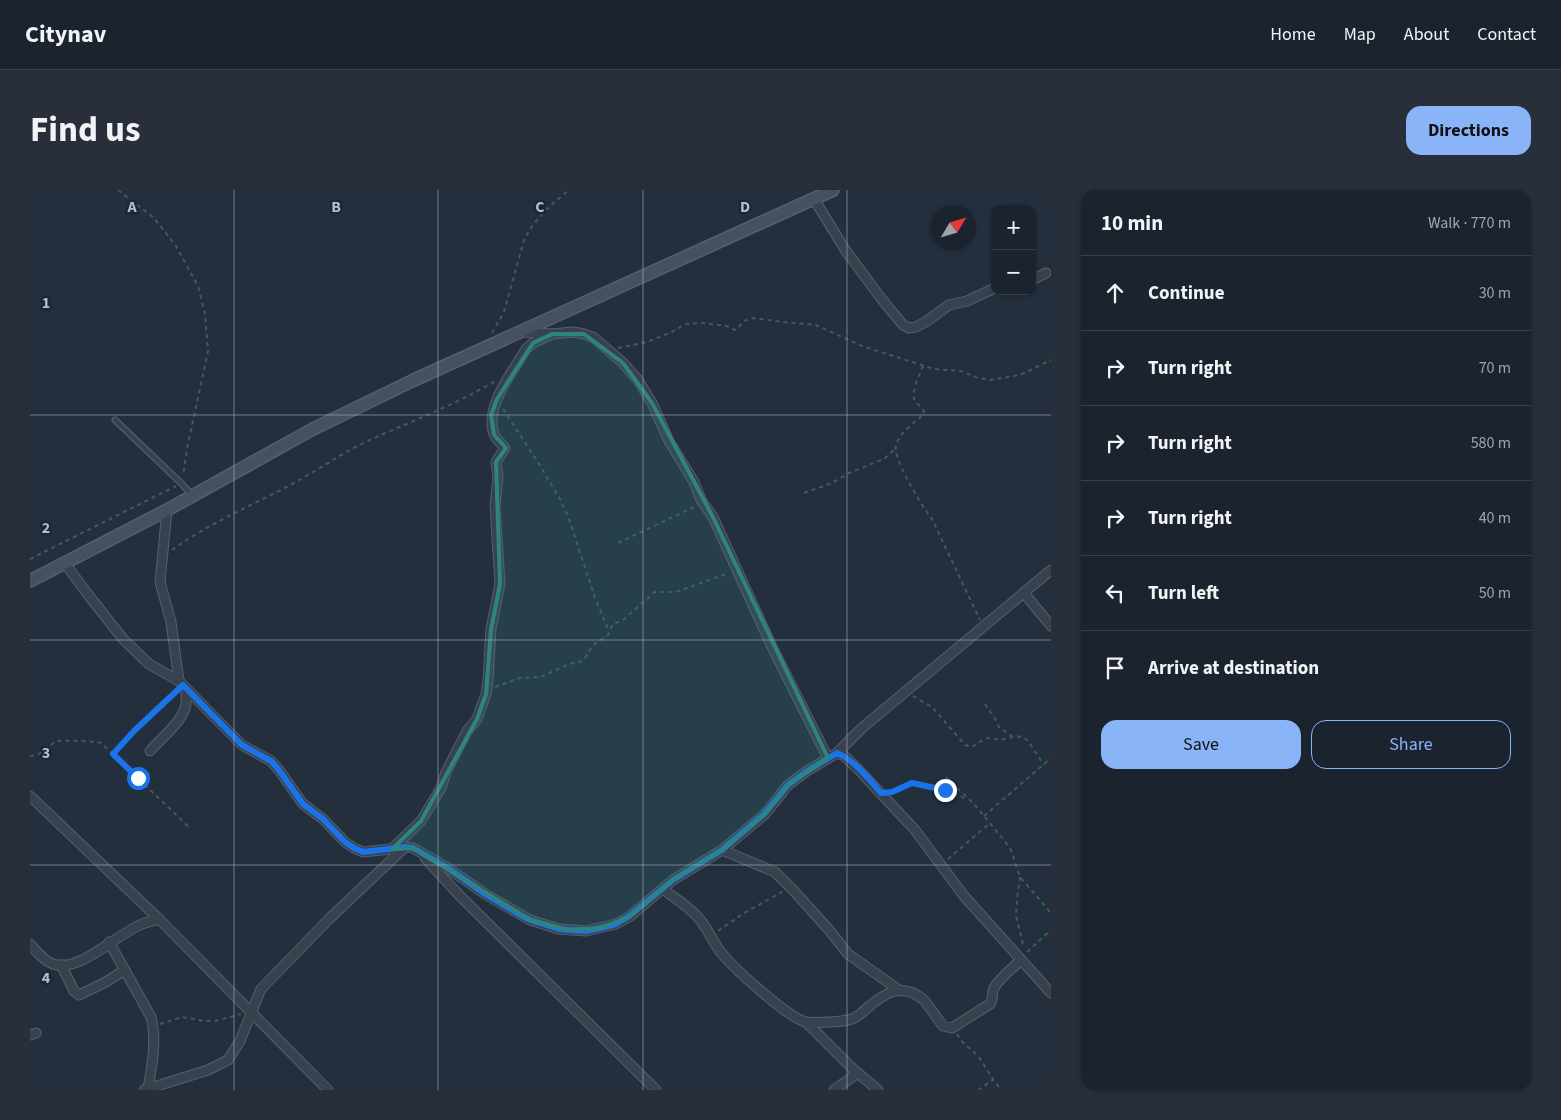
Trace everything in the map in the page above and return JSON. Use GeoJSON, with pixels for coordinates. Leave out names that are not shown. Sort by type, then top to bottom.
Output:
{"type":"FeatureCollection","features":[{"type":"Feature","properties":{"kind":"street"},"geometry":{"type":"LineString","coordinates":[[30,581],[167,510],[313,429],[414,380],[833,190]]}},
{"type":"Feature","properties":{"kind":"street"},"geometry":{"type":"LineString","coordinates":[[814,199],[846,251],[903,325],[909,328],[916,327],[949,305],[991,290]]}},
{"type":"Feature","properties":{"kind":"street"},"geometry":{"type":"LineString","coordinates":[[1036,278],[1046,273]]}},
{"type":"Feature","properties":{"kind":"street"},"geometry":{"type":"LineString","coordinates":[[519,332],[552,334],[573,332],[584,334],[593,338],[623,363],[638,380],[652,403],[669,441],[713,517],[738,569],[750,601],[828,758]]}},
{"type":"Feature","properties":{"kind":"street"},"geometry":{"type":"LineString","coordinates":[[392,849],[421,821],[443,783],[446,772],[467,731],[477,719],[486,691],[491,630],[500,584],[495,506],[498,476],[496,462],[504,448],[503,444],[494,435],[491,418],[497,399],[526,349],[533,343],[552,334]]}},
{"type":"Feature","properties":{"kind":"street"},"geometry":{"type":"LineString","coordinates":[[150,751],[178,721],[186,706],[170,622],[160,582],[167,510]]}},
{"type":"Feature","properties":{"kind":"street"},"geometry":{"type":"LineString","coordinates":[[64,562],[124,639],[149,664],[182,685],[242,745],[271,761],[303,804],[323,819],[345,842],[363,852],[405,847],[413,848],[530,920],[559,929],[586,931],[616,924],[628,917],[673,880],[722,850],[764,814],[788,785],[837,753],[862,728],[1051,570]]}},
{"type":"Feature","properties":{"kind":"street"},"geometry":{"type":"LineString","coordinates":[[1024,593],[1051,626]]}},
{"type":"Feature","properties":{"kind":"street"},"geometry":{"type":"LineString","coordinates":[[837,753],[843,755],[858,768],[915,830],[964,896],[1051,993]]}},
{"type":"Feature","properties":{"kind":"street"},"geometry":{"type":"LineString","coordinates":[[30,796],[159,920],[328,1090]]}},
{"type":"Feature","properties":{"kind":"street"},"geometry":{"type":"LineString","coordinates":[[109,942],[147,1009],[153,1025],[153,1053],[146,1089],[208,1070],[228,1060],[240,1041],[261,989],[329,919],[405,847]]}},
{"type":"Feature","properties":{"kind":"street"},"geometry":{"type":"LineString","coordinates":[[722,850],[775,872],[830,931],[848,954],[899,990],[924,1000],[943,1026],[954,1028],[990,1004],[997,984],[1021,960]]}},
{"type":"Feature","properties":{"kind":"street"},"geometry":{"type":"LineString","coordinates":[[418,851],[460,896],[656,1090]]}},
{"type":"Feature","properties":{"kind":"street"},"geometry":{"type":"LineString","coordinates":[[663,889],[696,914],[719,950],[742,974],[783,1010],[806,1022],[878,1090]]}},
{"type":"Feature","properties":{"kind":"street"},"geometry":{"type":"LineString","coordinates":[[30,944],[51,964],[72,964],[81,961],[109,942],[140,925],[159,920]]}},
{"type":"Feature","properties":{"kind":"street"},"geometry":{"type":"LineString","coordinates":[[61,965],[71,986],[79,995],[125,970]]}},
{"type":"Feature","properties":{"kind":"street"},"geometry":{"type":"LineString","coordinates":[[806,1022],[850,1020],[893,991],[899,990]]}},
{"type":"Feature","properties":{"kind":"street"},"geometry":{"type":"LineString","coordinates":[[834,1090],[858,1073]]}},
{"type":"Feature","properties":{"kind":"lane"},"geometry":{"type":"LineString","coordinates":[[115,420],[182,484],[192,496]]}},
{"type":"Feature","properties":{"kind":"path"},"geometry":{"type":"LineString","coordinates":[[30,559],[182,484],[188,444],[208,351],[205,314],[198,286],[176,246],[154,218],[118,190]]}},
{"type":"Feature","properties":{"kind":"path"},"geometry":{"type":"LineString","coordinates":[[479,351],[498,325],[504,312],[528,231],[538,218],[569,190]]}},
{"type":"Feature","properties":{"kind":"path"},"geometry":{"type":"LineString","coordinates":[[605,348],[614,349],[647,342],[672,332],[685,324],[703,323],[727,326],[735,330],[744,321],[753,318],[816,325],[862,346],[923,366],[934,369],[961,371],[978,378],[990,380],[1020,375],[1051,360]]}},
{"type":"Feature","properties":{"kind":"path"},"geometry":{"type":"LineString","coordinates":[[804,493],[832,483],[848,473],[884,459],[896,448],[904,431],[924,413],[924,409],[913,398],[923,366]]}},
{"type":"Feature","properties":{"kind":"path"},"geometry":{"type":"LineString","coordinates":[[162,558],[212,524],[297,482],[342,454],[449,405],[499,378]]}},
{"type":"Feature","properties":{"kind":"path"},"geometry":{"type":"LineString","coordinates":[[497,399],[539,464],[570,519],[596,598],[610,631]]}},
{"type":"Feature","properties":{"kind":"path"},"geometry":{"type":"LineString","coordinates":[[896,448],[900,465],[925,510],[932,518],[984,627]]}},
{"type":"Feature","properties":{"kind":"path"},"geometry":{"type":"LineString","coordinates":[[618,543],[703,502]]}},
{"type":"Feature","properties":{"kind":"path"},"geometry":{"type":"LineString","coordinates":[[486,691],[520,678],[541,677],[569,664],[580,662],[585,658],[592,646],[606,637],[613,624],[623,620],[655,592],[676,592],[708,582],[738,569]]}},
{"type":"Feature","properties":{"kind":"path"},"geometry":{"type":"LineString","coordinates":[[113,754],[182,685]]}},
{"type":"Feature","properties":{"kind":"path"},"geometry":{"type":"LineString","coordinates":[[904,694],[911,694],[932,708],[967,746],[972,747],[986,738],[1001,740],[1016,736],[1023,737],[1044,764]]}},
{"type":"Feature","properties":{"kind":"path"},"geometry":{"type":"LineString","coordinates":[[985,704],[1001,730],[1013,737]]}},
{"type":"Feature","properties":{"kind":"path"},"geometry":{"type":"LineString","coordinates":[[30,756],[36,756],[62,740],[77,742],[97,741],[191,829]]}},
{"type":"Feature","properties":{"kind":"path"},"geometry":{"type":"LineString","coordinates":[[984,816],[1051,758]]}},
{"type":"Feature","properties":{"kind":"path"},"geometry":{"type":"LineString","coordinates":[[946,777],[984,816],[1011,850],[1020,877],[1051,914]]}},
{"type":"Feature","properties":{"kind":"path"},"geometry":{"type":"LineString","coordinates":[[881,793],[892,792],[912,783],[917,783],[945,790],[968,799]]}},
{"type":"Feature","properties":{"kind":"path"},"geometry":{"type":"LineString","coordinates":[[941,864],[990,823]]}},
{"type":"Feature","properties":{"kind":"path"},"geometry":{"type":"LineString","coordinates":[[1020,877],[1016,899],[1016,916],[1025,954],[1051,930]]}},
{"type":"Feature","properties":{"kind":"path"},"geometry":{"type":"LineString","coordinates":[[705,927],[713,931],[720,930],[744,913],[781,892],[787,890],[794,891]]}},
{"type":"Feature","properties":{"kind":"path"},"geometry":{"type":"LineString","coordinates":[[153,1025],[182,1018],[215,1021],[251,1011]]}},
{"type":"Feature","properties":{"kind":"path"},"geometry":{"type":"LineString","coordinates":[[954,1028],[964,1045],[977,1056],[992,1080],[1002,1090]]}},
{"type":"Feature","properties":{"kind":"path"},"geometry":{"type":"LineString","coordinates":[[978,1090],[992,1080]]}},
{"type":"Feature","properties":{"kind":"highlighted area"},"geometry":{"type":"Polygon","coordinates":[[[552,334],[584,334],[623,363],[652,403],[713,517],[828,758],[788,785],[765,814],[722,850],[673,880],[629,917],[601,928],[568,930],[530,920],[413,848],[392,849],[421,821],[477,719],[486,694],[491,629],[500,584],[496,462],[506,448],[494,435],[491,415],[497,399],[533,343],[552,334]]]}},
{"type":"Feature","properties":{"kind":"route"},"geometry":{"type":"LineString","coordinates":[[138,778],[113,754],[134,731],[183,685],[242,745],[271,761],[303,804],[323,819],[345,842],[354,848],[363,852],[405,847],[413,848],[530,920],[559,929],[586,931],[616,924],[628,917],[673,880],[722,850],[764,814],[788,785],[834,754],[843,755],[881,793],[892,792],[912,783],[945,790]]}}]}
